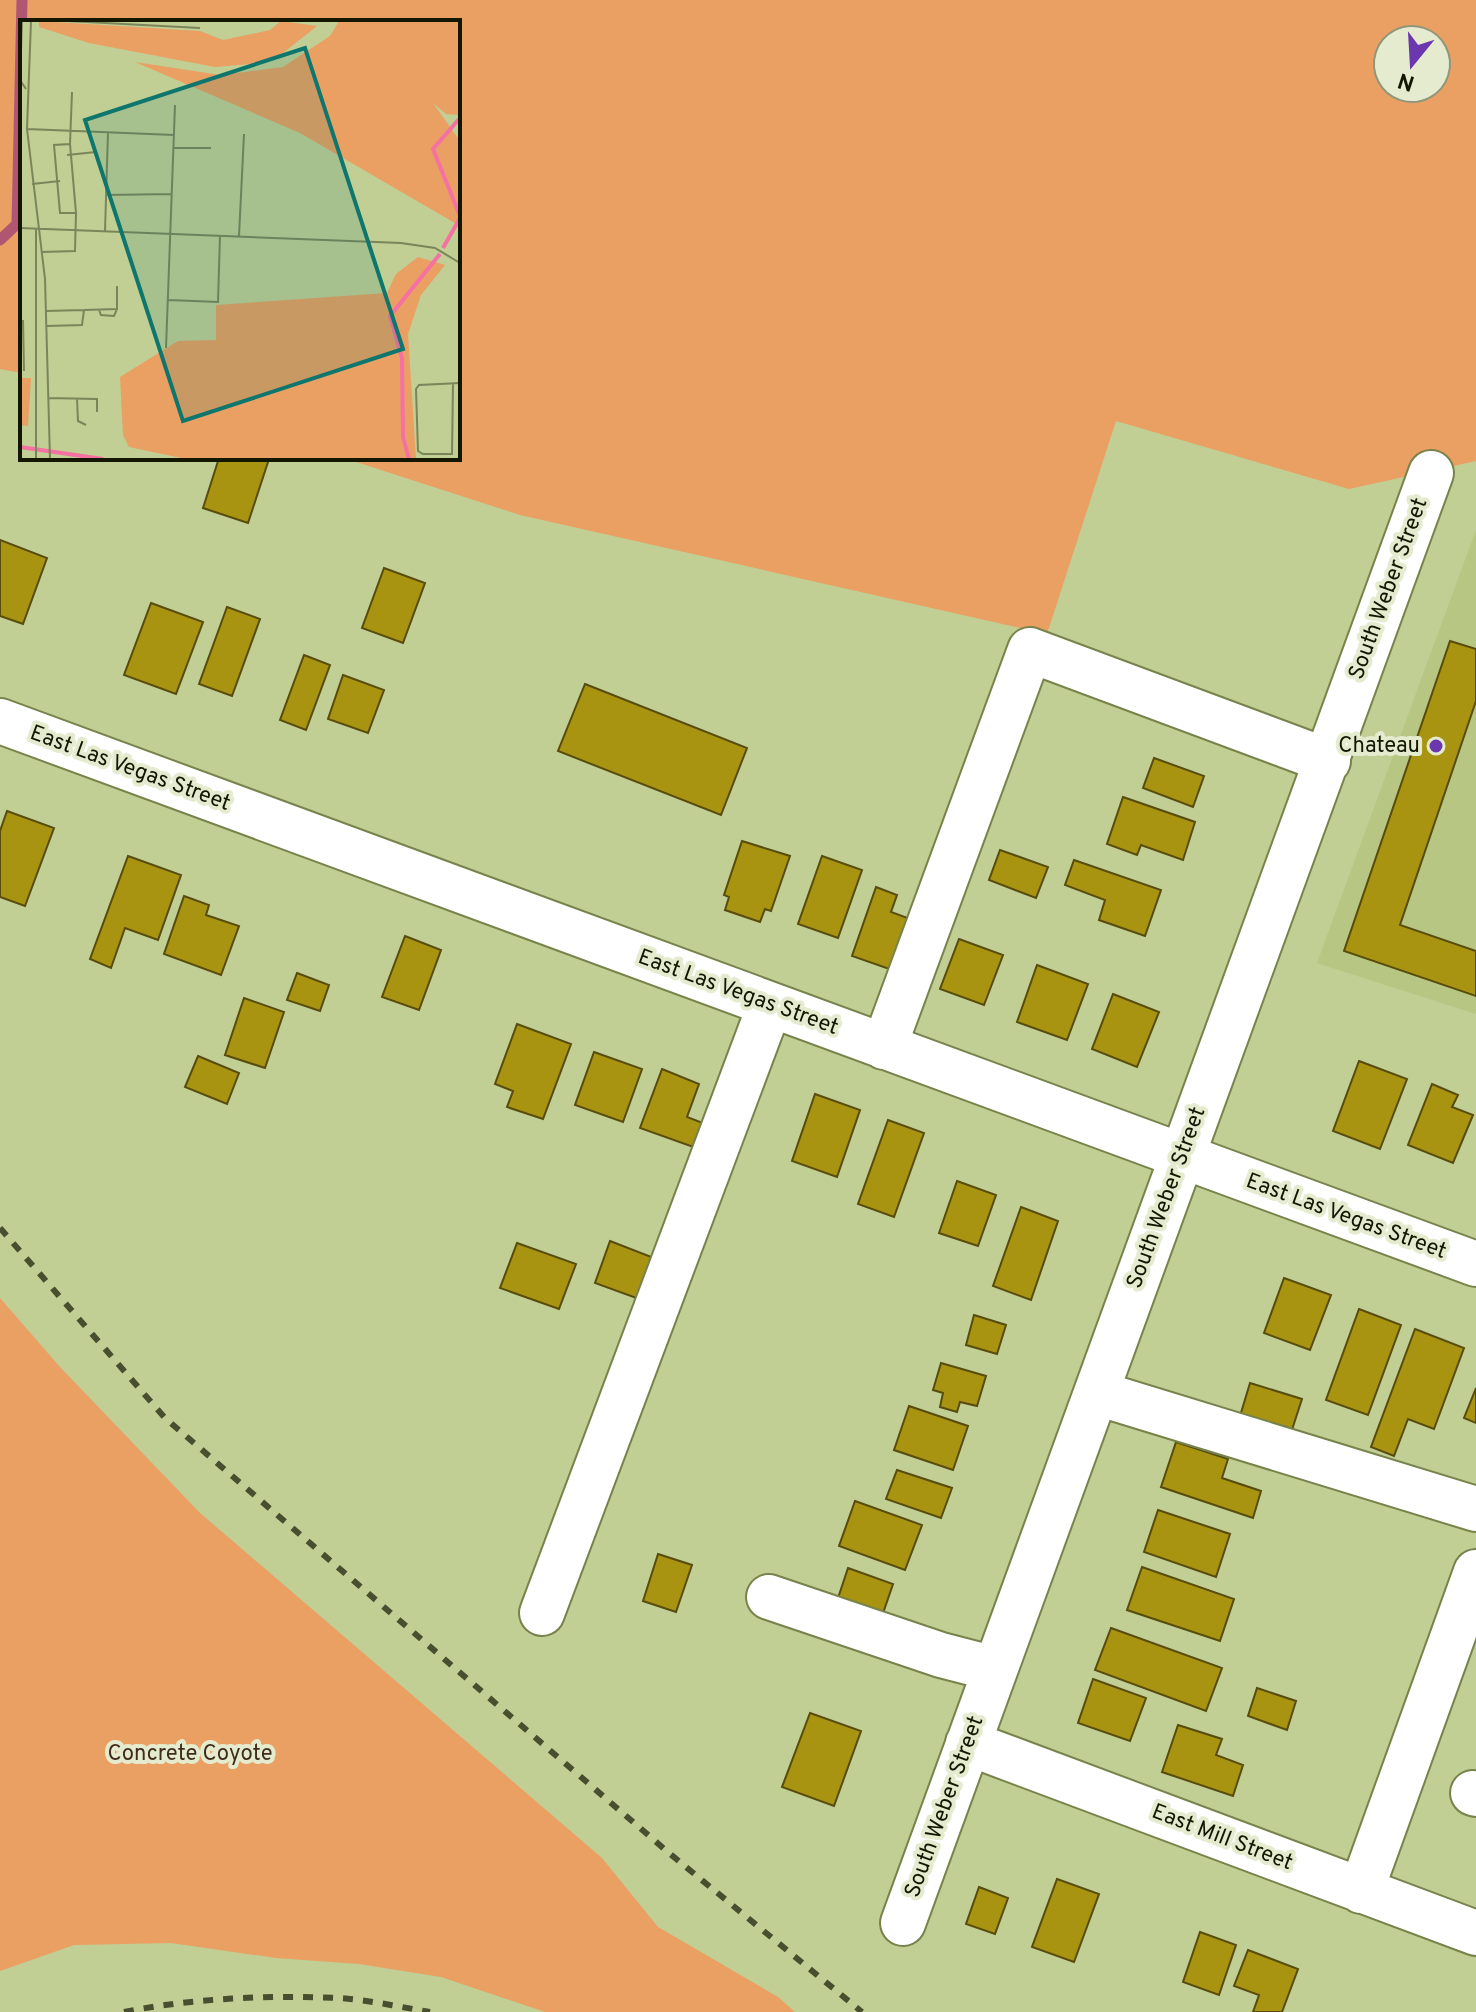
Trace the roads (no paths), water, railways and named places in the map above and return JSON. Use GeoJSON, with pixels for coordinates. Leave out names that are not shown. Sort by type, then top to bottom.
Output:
{"type":"FeatureCollection","features":[{"type":"Feature","properties":{"kind":"street","name":"South Weber Street"},"geometry":{"type":"LineString","coordinates":[[903,1923],[1431,473]]}},
{"type":"Feature","properties":{"kind":"street"},"geometry":{"type":"LineString","coordinates":[[884,1047],[1030,650],[1328,761]]}},
{"type":"Feature","properties":{"kind":"street","name":"East Las Vegas Street"},"geometry":{"type":"LineString","coordinates":[[0,721],[1476,1264]]}},
{"type":"Feature","properties":{"kind":"street"},"geometry":{"type":"LineString","coordinates":[[542,1613],[770,1005]]}},
{"type":"Feature","properties":{"kind":"street"},"geometry":{"type":"LineString","coordinates":[[1097,1393],[1476,1509]]}},
{"type":"Feature","properties":{"kind":"street"},"geometry":{"type":"LineString","coordinates":[[1361,1891],[1476,1572]]}},
{"type":"Feature","properties":{"kind":"street"},"geometry":{"type":"LineString","coordinates":[[769,1597],[941,1655],[995,1669]]}},
{"type":"Feature","properties":{"kind":"street","name":"East Mill Street"},"geometry":{"type":"LineString","coordinates":[[968,1743],[1476,1933]]}},
{"type":"Feature","properties":{"kind":"waterway"},"geometry":{"type":"LineString","coordinates":[[22,0],[22,20]]}},
{"type":"Feature","properties":{"kind":"waterway"},"geometry":{"type":"LineString","coordinates":[[0,240],[17,224],[20,90]]}},
{"type":"Feature","properties":{"kind":"railway"},"geometry":{"type":"LineString","coordinates":[[0,1228],[165,1418],[669,1853],[862,2012]]}},
{"type":"Feature","properties":{"kind":"railway"},"geometry":{"type":"LineString","coordinates":[[124,2012],[204,2001],[285,1997],[350,1999],[430,2012]]}},
{"type":"Feature","properties":{"kind":"place","name":"Chateau"},"geometry":{"type":"Point","coordinates":[1436,746]}},
{"type":"Feature","properties":{"kind":"park label","name":"Concrete Coyote"},"geometry":{"type":"Point","coordinates":[190,1754]}}]}
